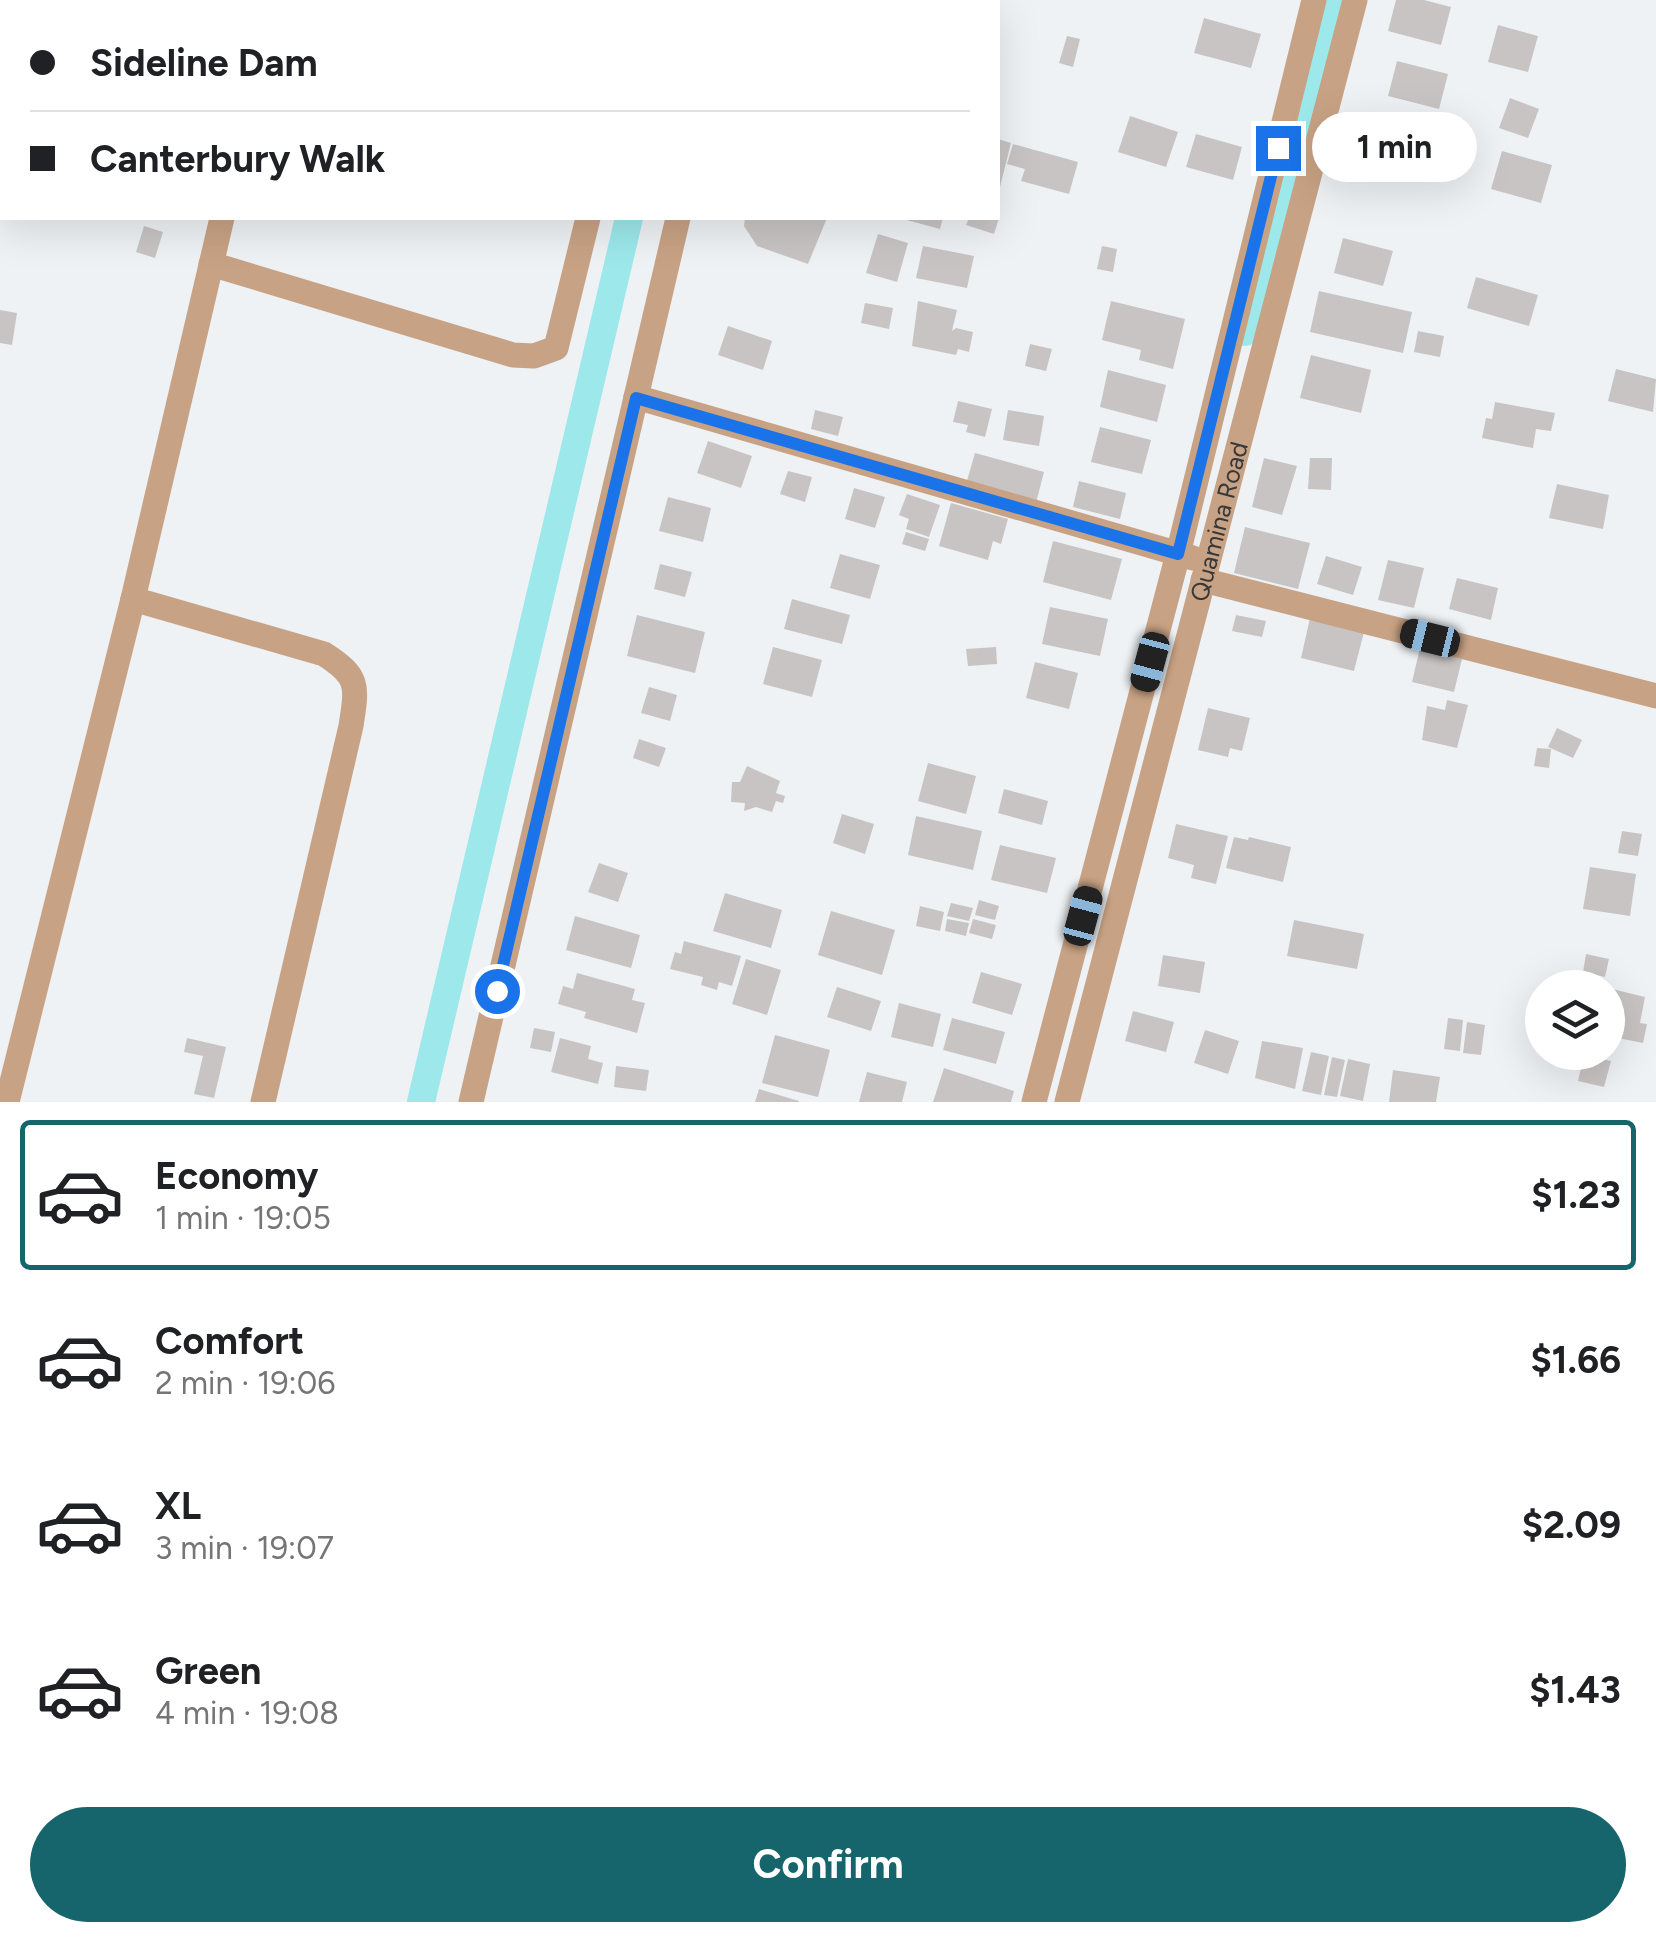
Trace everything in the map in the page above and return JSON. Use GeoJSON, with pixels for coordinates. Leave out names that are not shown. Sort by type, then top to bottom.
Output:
{"type":"FeatureCollection","features":[{"type":"Feature","properties":{"kind":"street"},"geometry":{"type":"LineString","coordinates":[[1034,1102],[1194,562],[1314,0]]}},
{"type":"Feature","properties":{"kind":"street","name":"Quamina Road"},"geometry":{"type":"LineString","coordinates":[[1067,1102],[1194,562],[1355,0]]}},
{"type":"Feature","properties":{"kind":"street"},"geometry":{"type":"LineString","coordinates":[[7,1102],[134,599],[222,220]]}},
{"type":"Feature","properties":{"kind":"street"},"geometry":{"type":"LineString","coordinates":[[211,264],[512,355],[534,356],[556,348],[588,220]]}},
{"type":"Feature","properties":{"kind":"street"},"geometry":{"type":"LineString","coordinates":[[471,1102],[678,220]]}},
{"type":"Feature","properties":{"kind":"street"},"geometry":{"type":"LineString","coordinates":[[636,398],[1656,696]]}},
{"type":"Feature","properties":{"kind":"street"},"geometry":{"type":"LineString","coordinates":[[134,599],[324,654],[347,669],[356,688],[262,1102]]}},
{"type":"Feature","properties":{"kind":"building"},"geometry":{"type":"Polygon","coordinates":[[[1396,0],[1424,0],[1451,7],[1441,45],[1388,31],[1396,0]]]}},
{"type":"Feature","properties":{"kind":"building"},"geometry":{"type":"Polygon","coordinates":[[[1204,18],[1261,34],[1251,68],[1194,53],[1204,18]]]}},
{"type":"Feature","properties":{"kind":"building"},"geometry":{"type":"Polygon","coordinates":[[[1498,25],[1538,36],[1528,72],[1488,62],[1498,25]]]}},
{"type":"Feature","properties":{"kind":"building"},"geometry":{"type":"Polygon","coordinates":[[[1067,36],[1080,39],[1073,67],[1059,63],[1067,36]]]}},
{"type":"Feature","properties":{"kind":"building"},"geometry":{"type":"Polygon","coordinates":[[[1397,61],[1448,74],[1439,109],[1388,96],[1397,61]]]}},
{"type":"Feature","properties":{"kind":"building"},"geometry":{"type":"Polygon","coordinates":[[[1510,98],[1539,109],[1528,138],[1499,128],[1510,98]]]}},
{"type":"Feature","properties":{"kind":"building"},"geometry":{"type":"Polygon","coordinates":[[[1130,116],[1178,132],[1166,167],[1118,152],[1130,116]]]}},
{"type":"Feature","properties":{"kind":"building"},"geometry":{"type":"Polygon","coordinates":[[[1196,134],[1242,147],[1233,180],[1186,167],[1196,134]]]}},
{"type":"Feature","properties":{"kind":"building"},"geometry":{"type":"Polygon","coordinates":[[[1000,140],[1011,143],[1000,187],[1000,140]]]}},
{"type":"Feature","properties":{"kind":"building"},"geometry":{"type":"Polygon","coordinates":[[[1013,144],[1078,162],[1069,194],[1021,181],[1025,169],[1007,164],[1013,144]]]}},
{"type":"Feature","properties":{"kind":"building"},"geometry":{"type":"Polygon","coordinates":[[[1502,151],[1552,165],[1541,203],[1491,189],[1502,151]]]}},
{"type":"Feature","properties":{"kind":"building"},"geometry":{"type":"Polygon","coordinates":[[[745,220],[826,220],[808,264],[757,246],[744,226],[745,220]]]}},
{"type":"Feature","properties":{"kind":"building"},"geometry":{"type":"Polygon","coordinates":[[[906,220],[942,220],[940,229],[906,220]]]}},
{"type":"Feature","properties":{"kind":"building"},"geometry":{"type":"Polygon","coordinates":[[[968,220],[998,220],[994,234],[966,225],[968,220]]]}},
{"type":"Feature","properties":{"kind":"building"},"geometry":{"type":"Polygon","coordinates":[[[144,226],[163,232],[155,258],[136,252],[144,226]]]}},
{"type":"Feature","properties":{"kind":"building"},"geometry":{"type":"Polygon","coordinates":[[[878,234],[908,243],[897,282],[866,273],[878,234]]]}},
{"type":"Feature","properties":{"kind":"building"},"geometry":{"type":"Polygon","coordinates":[[[1343,238],[1393,251],[1383,286],[1334,273],[1343,238]]]}},
{"type":"Feature","properties":{"kind":"building"},"geometry":{"type":"Polygon","coordinates":[[[923,246],[974,256],[967,288],[916,278],[923,246]]]}},
{"type":"Feature","properties":{"kind":"building"},"geometry":{"type":"Polygon","coordinates":[[[1102,246],[1117,249],[1113,272],[1097,269],[1102,246]]]}},
{"type":"Feature","properties":{"kind":"building"},"geometry":{"type":"Polygon","coordinates":[[[1476,277],[1538,295],[1529,326],[1467,308],[1476,277]]]}},
{"type":"Feature","properties":{"kind":"building"},"geometry":{"type":"Polygon","coordinates":[[[1319,291],[1412,312],[1403,353],[1310,332],[1319,291]]]}},
{"type":"Feature","properties":{"kind":"building"},"geometry":{"type":"Polygon","coordinates":[[[918,301],[957,310],[952,331],[956,328],[973,332],[969,352],[958,349],[956,355],[912,346],[918,301]]]}},
{"type":"Feature","properties":{"kind":"building"},"geometry":{"type":"Polygon","coordinates":[[[1111,301],[1185,319],[1173,369],[1139,360],[1141,350],[1102,340],[1111,301]]]}},
{"type":"Feature","properties":{"kind":"building"},"geometry":{"type":"Polygon","coordinates":[[[865,303],[893,308],[889,329],[861,323],[865,303]]]}},
{"type":"Feature","properties":{"kind":"building"},"geometry":{"type":"Polygon","coordinates":[[[0,310],[17,313],[12,345],[0,343],[0,310]]]}},
{"type":"Feature","properties":{"kind":"building"},"geometry":{"type":"Polygon","coordinates":[[[728,326],[772,341],[763,370],[718,355],[728,326]]]}},
{"type":"Feature","properties":{"kind":"building"},"geometry":{"type":"Polygon","coordinates":[[[1418,331],[1444,336],[1440,357],[1414,352],[1418,331]]]}},
{"type":"Feature","properties":{"kind":"building"},"geometry":{"type":"Polygon","coordinates":[[[1030,344],[1052,349],[1046,371],[1025,366],[1030,344]]]}},
{"type":"Feature","properties":{"kind":"building"},"geometry":{"type":"Polygon","coordinates":[[[1311,355],[1371,370],[1361,413],[1300,398],[1311,355]]]}},
{"type":"Feature","properties":{"kind":"building"},"geometry":{"type":"Polygon","coordinates":[[[1616,369],[1656,379],[1653,412],[1608,401],[1616,369]]]}},
{"type":"Feature","properties":{"kind":"building"},"geometry":{"type":"Polygon","coordinates":[[[1108,370],[1166,385],[1157,422],[1100,407],[1108,370]]]}},
{"type":"Feature","properties":{"kind":"building"},"geometry":{"type":"Polygon","coordinates":[[[958,401],[992,409],[985,437],[966,432],[968,425],[953,422],[958,401]]]}},
{"type":"Feature","properties":{"kind":"building"},"geometry":{"type":"Polygon","coordinates":[[[1495,402],[1555,413],[1551,431],[1536,429],[1533,448],[1482,438],[1486,418],[1492,419],[1495,402]]]}},
{"type":"Feature","properties":{"kind":"building"},"geometry":{"type":"Polygon","coordinates":[[[815,410],[843,417],[838,436],[811,429],[815,410]]]}},
{"type":"Feature","properties":{"kind":"building"},"geometry":{"type":"Polygon","coordinates":[[[1008,410],[1044,416],[1039,446],[1003,440],[1008,410]]]}},
{"type":"Feature","properties":{"kind":"building"},"geometry":{"type":"Polygon","coordinates":[[[1100,427],[1151,440],[1142,474],[1091,462],[1100,427]]]}},
{"type":"Feature","properties":{"kind":"building"},"geometry":{"type":"Polygon","coordinates":[[[708,441],[752,456],[741,488],[697,473],[708,441]]]}},
{"type":"Feature","properties":{"kind":"building"},"geometry":{"type":"Polygon","coordinates":[[[975,453],[1044,472],[1036,503],[966,484],[975,453]]]}},
{"type":"Feature","properties":{"kind":"building"},"geometry":{"type":"Polygon","coordinates":[[[1264,458],[1297,466],[1282,515],[1252,507],[1264,458]]]}},
{"type":"Feature","properties":{"kind":"building"},"geometry":{"type":"Polygon","coordinates":[[[1310,458],[1332,458],[1331,490],[1308,489],[1310,458]]]}},
{"type":"Feature","properties":{"kind":"building"},"geometry":{"type":"Polygon","coordinates":[[[788,471],[812,477],[805,502],[780,494],[788,471]]]}},
{"type":"Feature","properties":{"kind":"building"},"geometry":{"type":"Polygon","coordinates":[[[1079,481],[1126,493],[1120,519],[1073,507],[1079,481]]]}},
{"type":"Feature","properties":{"kind":"building"},"geometry":{"type":"Polygon","coordinates":[[[1557,484],[1609,495],[1603,529],[1549,518],[1557,484]]]}},
{"type":"Feature","properties":{"kind":"building"},"geometry":{"type":"Polygon","coordinates":[[[854,488],[885,497],[875,528],[845,519],[854,488]]]}},
{"type":"Feature","properties":{"kind":"building"},"geometry":{"type":"Polygon","coordinates":[[[907,494],[940,505],[929,537],[906,529],[909,519],[899,515],[907,494]]]}},
{"type":"Feature","properties":{"kind":"building"},"geometry":{"type":"Polygon","coordinates":[[[668,497],[711,508],[703,542],[659,531],[668,497]]]}},
{"type":"Feature","properties":{"kind":"building"},"geometry":{"type":"Polygon","coordinates":[[[951,503],[1008,519],[1001,544],[993,541],[988,560],[939,546],[951,503]]]}},
{"type":"Feature","properties":{"kind":"building"},"geometry":{"type":"Polygon","coordinates":[[[1245,527],[1310,543],[1298,589],[1234,573],[1245,527]]]}},
{"type":"Feature","properties":{"kind":"building"},"geometry":{"type":"Polygon","coordinates":[[[906,532],[929,539],[925,551],[902,544],[906,532]]]}},
{"type":"Feature","properties":{"kind":"building"},"geometry":{"type":"Polygon","coordinates":[[[1053,541],[1122,559],[1111,600],[1043,582],[1053,541]]]}},
{"type":"Feature","properties":{"kind":"building"},"geometry":{"type":"Polygon","coordinates":[[[840,554],[880,565],[870,599],[830,588],[840,554]]]}},
{"type":"Feature","properties":{"kind":"building"},"geometry":{"type":"Polygon","coordinates":[[[1326,556],[1362,567],[1353,595],[1317,584],[1326,556]]]}},
{"type":"Feature","properties":{"kind":"building"},"geometry":{"type":"Polygon","coordinates":[[[1388,560],[1424,568],[1414,608],[1378,600],[1388,560]]]}},
{"type":"Feature","properties":{"kind":"building"},"geometry":{"type":"Polygon","coordinates":[[[660,564],[692,572],[685,597],[654,589],[660,564]]]}},
{"type":"Feature","properties":{"kind":"building"},"geometry":{"type":"Polygon","coordinates":[[[1457,578],[1498,588],[1491,620],[1449,609],[1457,578]]]}},
{"type":"Feature","properties":{"kind":"building"},"geometry":{"type":"Polygon","coordinates":[[[792,599],[850,615],[842,644],[784,629],[792,599]]]}},
{"type":"Feature","properties":{"kind":"building"},"geometry":{"type":"Polygon","coordinates":[[[1050,607],[1108,619],[1100,656],[1042,644],[1050,607]]]}},
{"type":"Feature","properties":{"kind":"building"},"geometry":{"type":"Polygon","coordinates":[[[637,615],[705,632],[695,673],[627,656],[637,615]]]}},
{"type":"Feature","properties":{"kind":"building"},"geometry":{"type":"Polygon","coordinates":[[[1236,615],[1266,621],[1262,637],[1232,631],[1236,615]]]}},
{"type":"Feature","properties":{"kind":"building"},"geometry":{"type":"Polygon","coordinates":[[[1310,618],[1364,632],[1354,671],[1301,658],[1310,618]]]}},
{"type":"Feature","properties":{"kind":"building"},"geometry":{"type":"Polygon","coordinates":[[[773,647],[822,660],[812,697],[763,684],[773,647]]]}},
{"type":"Feature","properties":{"kind":"building"},"geometry":{"type":"Polygon","coordinates":[[[996,647],[997,664],[968,666],[966,649],[996,647]]]}},
{"type":"Feature","properties":{"kind":"building"},"geometry":{"type":"Polygon","coordinates":[[[1420,648],[1462,659],[1454,692],[1412,682],[1420,648]]]}},
{"type":"Feature","properties":{"kind":"building"},"geometry":{"type":"Polygon","coordinates":[[[1035,662],[1078,673],[1069,709],[1026,698],[1035,662]]]}},
{"type":"Feature","properties":{"kind":"building"},"geometry":{"type":"Polygon","coordinates":[[[649,687],[677,695],[670,721],[641,713],[649,687]]]}},
{"type":"Feature","properties":{"kind":"building"},"geometry":{"type":"Polygon","coordinates":[[[1447,700],[1468,705],[1457,748],[1422,740],[1427,706],[1445,710],[1447,700]]]}},
{"type":"Feature","properties":{"kind":"building"},"geometry":{"type":"Polygon","coordinates":[[[1208,708],[1250,718],[1242,751],[1230,748],[1228,757],[1198,750],[1208,708]]]}},
{"type":"Feature","properties":{"kind":"building"},"geometry":{"type":"Polygon","coordinates":[[[1557,728],[1582,740],[1573,758],[1548,747],[1557,728]]]}},
{"type":"Feature","properties":{"kind":"building"},"geometry":{"type":"Polygon","coordinates":[[[639,739],[666,748],[659,767],[633,758],[639,739]]]}},
{"type":"Feature","properties":{"kind":"building"},"geometry":{"type":"Polygon","coordinates":[[[1537,748],[1551,749],[1549,768],[1534,766],[1537,748]]]}},
{"type":"Feature","properties":{"kind":"building"},"geometry":{"type":"Polygon","coordinates":[[[928,763],[976,776],[966,814],[918,801],[928,763]]]}},
{"type":"Feature","properties":{"kind":"building"},"geometry":{"type":"Polygon","coordinates":[[[747,766],[780,781],[776,793],[785,796],[783,803],[776,801],[772,812],[756,807],[744,811],[745,803],[731,802],[732,782],[740,782],[747,766]]]}},
{"type":"Feature","properties":{"kind":"building"},"geometry":{"type":"Polygon","coordinates":[[[1004,789],[1048,801],[1042,825],[998,813],[1004,789]]]}},
{"type":"Feature","properties":{"kind":"building"},"geometry":{"type":"Polygon","coordinates":[[[842,814],[874,824],[865,854],[833,843],[842,814]]]}},
{"type":"Feature","properties":{"kind":"building"},"geometry":{"type":"Polygon","coordinates":[[[916,816],[982,831],[973,870],[908,855],[916,816]]]}},
{"type":"Feature","properties":{"kind":"building"},"geometry":{"type":"Polygon","coordinates":[[[1176,824],[1228,836],[1216,884],[1191,878],[1194,865],[1168,858],[1176,824]]]}},
{"type":"Feature","properties":{"kind":"building"},"geometry":{"type":"Polygon","coordinates":[[[1622,831],[1642,834],[1638,856],[1618,853],[1622,831]]]}},
{"type":"Feature","properties":{"kind":"building"},"geometry":{"type":"Polygon","coordinates":[[[1234,837],[1291,847],[1283,882],[1226,868],[1234,837]]]}},
{"type":"Feature","properties":{"kind":"building"},"geometry":{"type":"Polygon","coordinates":[[[1000,845],[1056,858],[1047,893],[991,880],[1000,845]]]}},
{"type":"Feature","properties":{"kind":"building"},"geometry":{"type":"Polygon","coordinates":[[[599,863],[628,873],[618,902],[588,892],[599,863]]]}},
{"type":"Feature","properties":{"kind":"building"},"geometry":{"type":"Polygon","coordinates":[[[1590,867],[1636,874],[1630,916],[1583,909],[1590,867]]]}},
{"type":"Feature","properties":{"kind":"building"},"geometry":{"type":"Polygon","coordinates":[[[725,893],[782,910],[771,948],[713,931],[725,893]]]}},
{"type":"Feature","properties":{"kind":"building"},"geometry":{"type":"Polygon","coordinates":[[[979,900],[999,906],[995,920],[975,915],[979,900]]]}},
{"type":"Feature","properties":{"kind":"building"},"geometry":{"type":"Polygon","coordinates":[[[951,903],[973,908],[969,921],[947,916],[951,903]]]}},
{"type":"Feature","properties":{"kind":"building"},"geometry":{"type":"Polygon","coordinates":[[[920,906],[944,912],[940,931],[916,926],[920,906]]]}},
{"type":"Feature","properties":{"kind":"building"},"geometry":{"type":"Polygon","coordinates":[[[831,911],[895,930],[882,975],[818,955],[831,911]]]}},
{"type":"Feature","properties":{"kind":"building"},"geometry":{"type":"Polygon","coordinates":[[[575,916],[640,935],[631,968],[566,950],[575,916]]]}},
{"type":"Feature","properties":{"kind":"building"},"geometry":{"type":"Polygon","coordinates":[[[947,919],[969,923],[966,936],[945,931],[947,919]]]}},
{"type":"Feature","properties":{"kind":"building"},"geometry":{"type":"Polygon","coordinates":[[[973,919],[996,925],[992,939],[969,933],[973,919]]]}},
{"type":"Feature","properties":{"kind":"building"},"geometry":{"type":"Polygon","coordinates":[[[1294,920],[1364,934],[1357,969],[1287,956],[1294,920]]]}},
{"type":"Feature","properties":{"kind":"building"},"geometry":{"type":"Polygon","coordinates":[[[684,941],[741,956],[732,986],[719,982],[717,990],[701,985],[703,977],[670,969],[675,952],[681,954],[684,941]]]}},
{"type":"Feature","properties":{"kind":"building"},"geometry":{"type":"Polygon","coordinates":[[[1586,954],[1609,959],[1607,970],[1583,970],[1586,954]]]}},
{"type":"Feature","properties":{"kind":"building"},"geometry":{"type":"Polygon","coordinates":[[[1163,955],[1205,962],[1200,993],[1158,986],[1163,955]]]}},
{"type":"Feature","properties":{"kind":"building"},"geometry":{"type":"Polygon","coordinates":[[[746,959],[781,970],[767,1015],[732,1004],[746,959]]]}},
{"type":"Feature","properties":{"kind":"building"},"geometry":{"type":"Polygon","coordinates":[[[981,972],[1022,984],[1012,1015],[972,1003],[981,972]]]}},
{"type":"Feature","properties":{"kind":"building"},"geometry":{"type":"Polygon","coordinates":[[[577,973],[635,989],[632,1000],[645,1003],[637,1033],[584,1018],[586,1012],[558,1004],[563,986],[573,989],[577,973]]]}},
{"type":"Feature","properties":{"kind":"building"},"geometry":{"type":"Polygon","coordinates":[[[837,987],[881,1001],[871,1031],[827,1017],[837,987]]]}},
{"type":"Feature","properties":{"kind":"building"},"geometry":{"type":"Polygon","coordinates":[[[1625,992],[1645,997],[1640,1023],[1647,1024],[1643,1043],[1625,1039],[1625,992]]]}},
{"type":"Feature","properties":{"kind":"building"},"geometry":{"type":"Polygon","coordinates":[[[899,1003],[941,1014],[933,1047],[891,1037],[899,1003]]]}},
{"type":"Feature","properties":{"kind":"building"},"geometry":{"type":"Polygon","coordinates":[[[1133,1011],[1174,1022],[1166,1052],[1125,1041],[1133,1011]]]}},
{"type":"Feature","properties":{"kind":"building"},"geometry":{"type":"Polygon","coordinates":[[[952,1018],[1005,1032],[996,1064],[943,1050],[952,1018]]]}},
{"type":"Feature","properties":{"kind":"building"},"geometry":{"type":"Polygon","coordinates":[[[1448,1018],[1463,1020],[1460,1051],[1444,1049],[1448,1018]]]}},
{"type":"Feature","properties":{"kind":"building"},"geometry":{"type":"Polygon","coordinates":[[[1467,1022],[1485,1025],[1481,1055],[1463,1053],[1467,1022]]]}},
{"type":"Feature","properties":{"kind":"building"},"geometry":{"type":"Polygon","coordinates":[[[534,1028],[555,1032],[551,1052],[530,1048],[534,1028]]]}},
{"type":"Feature","properties":{"kind":"building"},"geometry":{"type":"Polygon","coordinates":[[[1205,1030],[1239,1041],[1228,1074],[1194,1063],[1205,1030]]]}},
{"type":"Feature","properties":{"kind":"building"},"geometry":{"type":"Polygon","coordinates":[[[775,1035],[830,1050],[818,1097],[762,1083],[775,1035]]]}},
{"type":"Feature","properties":{"kind":"building"},"geometry":{"type":"Polygon","coordinates":[[[187,1038],[226,1047],[214,1098],[194,1094],[203,1056],[184,1052],[187,1038]]]}},
{"type":"Feature","properties":{"kind":"building"},"geometry":{"type":"Polygon","coordinates":[[[560,1038],[591,1046],[588,1059],[603,1063],[598,1084],[551,1072],[560,1038]]]}},
{"type":"Feature","properties":{"kind":"building"},"geometry":{"type":"Polygon","coordinates":[[[1262,1041],[1303,1048],[1295,1089],[1255,1078],[1262,1041]]]}},
{"type":"Feature","properties":{"kind":"building"},"geometry":{"type":"Polygon","coordinates":[[[1311,1052],[1329,1056],[1321,1095],[1302,1091],[1311,1052]]]}},
{"type":"Feature","properties":{"kind":"building"},"geometry":{"type":"Polygon","coordinates":[[[1332,1057],[1345,1060],[1337,1097],[1324,1095],[1332,1057]]]}},
{"type":"Feature","properties":{"kind":"building"},"geometry":{"type":"Polygon","coordinates":[[[1348,1059],[1370,1064],[1363,1101],[1340,1096],[1348,1059]]]}},
{"type":"Feature","properties":{"kind":"building"},"geometry":{"type":"Polygon","coordinates":[[[616,1066],[649,1070],[646,1091],[614,1087],[616,1066]]]}},
{"type":"Feature","properties":{"kind":"building"},"geometry":{"type":"Polygon","coordinates":[[[944,1068],[1014,1091],[1011,1102],[933,1102],[944,1068]]]}},
{"type":"Feature","properties":{"kind":"building"},"geometry":{"type":"Polygon","coordinates":[[[1393,1070],[1440,1077],[1436,1102],[1389,1102],[1393,1070]]]}},
{"type":"Feature","properties":{"kind":"building"},"geometry":{"type":"Polygon","coordinates":[[[1581,1070],[1609,1070],[1604,1087],[1578,1081],[1581,1070]]]}},
{"type":"Feature","properties":{"kind":"building"},"geometry":{"type":"Polygon","coordinates":[[[867,1072],[907,1082],[902,1102],[859,1102],[867,1072]]]}},
{"type":"Feature","properties":{"kind":"building"},"geometry":{"type":"Polygon","coordinates":[[[759,1089],[799,1101],[799,1102],[755,1102],[759,1089]]]}},
{"type":"Feature","properties":{"kind":"waterway"},"geometry":{"type":"LineString","coordinates":[[1245,332],[1331,0]]}},
{"type":"Feature","properties":{"kind":"waterway"},"geometry":{"type":"LineString","coordinates":[[421,1102],[629,220]]}},
{"type":"Feature","properties":{"kind":"route"},"geometry":{"type":"LineString","coordinates":[[497,991],[636,398],[1178,554],[1278,148]]}}]}
